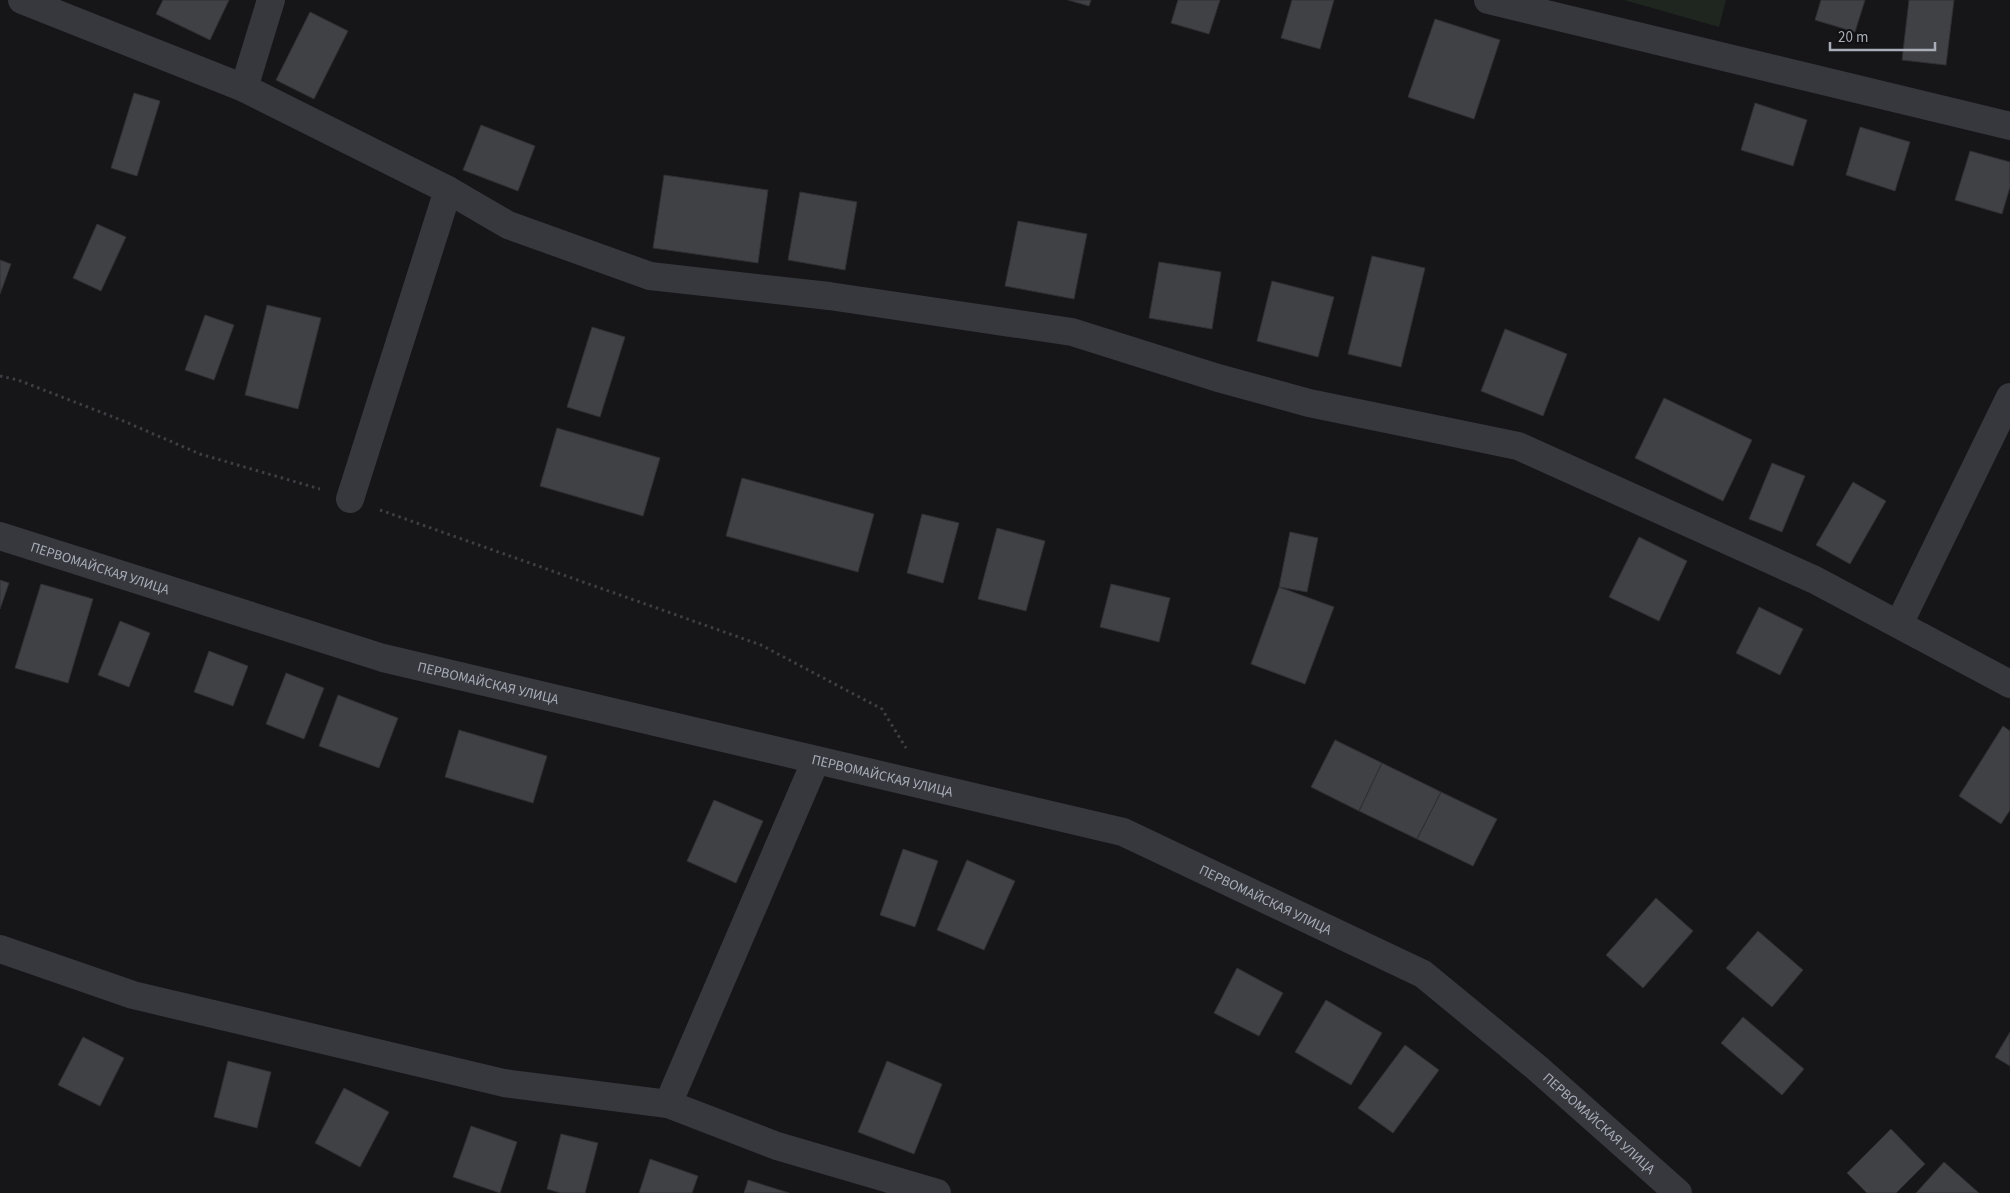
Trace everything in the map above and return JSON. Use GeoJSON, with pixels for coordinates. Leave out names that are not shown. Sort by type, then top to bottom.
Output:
{"type":"FeatureCollection","features":[{"type":"Feature","properties":{"kind":"street"},"geometry":{"type":"LineString","coordinates":[[22,0],[244,88],[448,190],[508,225],[650,276],[829,296],[1072,332],[1218,378],[1309,403],[1518,446],[1815,580],[2010,684]]}},
{"type":"Feature","properties":{"kind":"street"},"geometry":{"type":"LineString","coordinates":[[244,88],[271,0]]}},
{"type":"Feature","properties":{"kind":"street"},"geometry":{"type":"LineString","coordinates":[[1488,0],[2010,126]]}},
{"type":"Feature","properties":{"kind":"street"},"geometry":{"type":"LineString","coordinates":[[350,500],[448,190]]}},
{"type":"Feature","properties":{"kind":"street"},"geometry":{"type":"LineString","coordinates":[[1899,624],[2010,397]]}},
{"type":"Feature","properties":{"kind":"street","name":"ПЕРВОМАЙСКАЯ УЛИЦА"},"geometry":{"type":"LineString","coordinates":[[0,536],[383,658],[1124,832],[1423,974],[1536,1067],[1678,1193]]}},
{"type":"Feature","properties":{"kind":"street"},"geometry":{"type":"LineString","coordinates":[[668,1104],[816,760]]}},
{"type":"Feature","properties":{"kind":"street"},"geometry":{"type":"LineString","coordinates":[[0,949],[133,995],[504,1083],[668,1104],[777,1146],[937,1193]]}},
{"type":"Feature","properties":{"kind":"path"},"geometry":{"type":"LineString","coordinates":[[0,376],[18,380],[121,420],[200,454],[350,500],[761,645],[882,710],[930,787]]}},
{"type":"Feature","properties":{"kind":"shaded area"},"geometry":{"type":"Polygon","coordinates":[[[1624,0],[1726,0],[1719,27],[1624,0]]]}},
{"type":"Feature","properties":{"kind":"building"},"geometry":{"type":"Polygon","coordinates":[[[163,0],[229,0],[210,40],[156,14],[163,0]]]}},
{"type":"Feature","properties":{"kind":"building"},"geometry":{"type":"Polygon","coordinates":[[[1068,0],[1091,0],[1089,6],[1068,0]]]}},
{"type":"Feature","properties":{"kind":"building"},"geometry":{"type":"Polygon","coordinates":[[[1178,0],[1220,0],[1209,34],[1171,23],[1178,0]]]}},
{"type":"Feature","properties":{"kind":"building"},"geometry":{"type":"Polygon","coordinates":[[[1292,0],[1334,0],[1320,49],[1281,38],[1292,0]]]}},
{"type":"Feature","properties":{"kind":"building"},"geometry":{"type":"Polygon","coordinates":[[[1821,0],[1865,0],[1855,32],[1815,20],[1821,0]]]}},
{"type":"Feature","properties":{"kind":"building"},"geometry":{"type":"Polygon","coordinates":[[[1909,0],[1954,0],[1946,65],[1902,60],[1909,0]]]}},
{"type":"Feature","properties":{"kind":"building"},"geometry":{"type":"Polygon","coordinates":[[[310,12],[348,31],[314,99],[276,80],[310,12]]]}},
{"type":"Feature","properties":{"kind":"building"},"geometry":{"type":"Polygon","coordinates":[[[1435,19],[1500,40],[1474,119],[1408,97],[1435,19]]]}},
{"type":"Feature","properties":{"kind":"building"},"geometry":{"type":"Polygon","coordinates":[[[134,93],[160,101],[137,176],[111,168],[134,93]]]}},
{"type":"Feature","properties":{"kind":"building"},"geometry":{"type":"Polygon","coordinates":[[[1755,103],[1807,120],[1793,166],[1741,150],[1755,103]]]}},
{"type":"Feature","properties":{"kind":"building"},"geometry":{"type":"Polygon","coordinates":[[[481,125],[535,146],[518,191],[463,170],[481,125]]]}},
{"type":"Feature","properties":{"kind":"building"},"geometry":{"type":"Polygon","coordinates":[[[1860,127],[1910,142],[1895,191],[1846,175],[1860,127]]]}},
{"type":"Feature","properties":{"kind":"building"},"geometry":{"type":"Polygon","coordinates":[[[1970,151],[2010,162],[2010,187],[2002,214],[1955,200],[1970,151]]]}},
{"type":"Feature","properties":{"kind":"building"},"geometry":{"type":"Polygon","coordinates":[[[664,175],[768,190],[758,263],[653,248],[664,175]]]}},
{"type":"Feature","properties":{"kind":"building"},"geometry":{"type":"Polygon","coordinates":[[[800,192],[857,202],[845,270],[788,260],[800,192]]]}},
{"type":"Feature","properties":{"kind":"building"},"geometry":{"type":"Polygon","coordinates":[[[1018,221],[1087,234],[1074,299],[1005,286],[1018,221]]]}},
{"type":"Feature","properties":{"kind":"building"},"geometry":{"type":"Polygon","coordinates":[[[97,224],[126,237],[101,291],[73,278],[97,224]]]}},
{"type":"Feature","properties":{"kind":"building"},"geometry":{"type":"Polygon","coordinates":[[[1372,256],[1425,268],[1401,367],[1348,354],[1372,256]]]}},
{"type":"Feature","properties":{"kind":"building"},"geometry":{"type":"Polygon","coordinates":[[[0,260],[11,264],[0,294],[0,260]]]}},
{"type":"Feature","properties":{"kind":"building"},"geometry":{"type":"Polygon","coordinates":[[[1159,262],[1221,272],[1212,329],[1149,318],[1159,262]]]}},
{"type":"Feature","properties":{"kind":"building"},"geometry":{"type":"Polygon","coordinates":[[[1272,281],[1334,297],[1318,357],[1257,341],[1272,281]]]}},
{"type":"Feature","properties":{"kind":"building"},"geometry":{"type":"Polygon","coordinates":[[[267,305],[321,318],[298,409],[245,395],[267,305]]]}},
{"type":"Feature","properties":{"kind":"building"},"geometry":{"type":"Polygon","coordinates":[[[205,315],[234,325],[214,380],[185,370],[205,315]]]}},
{"type":"Feature","properties":{"kind":"building"},"geometry":{"type":"Polygon","coordinates":[[[592,327],[625,337],[600,417],[567,407],[592,327]]]}},
{"type":"Feature","properties":{"kind":"building"},"geometry":{"type":"Polygon","coordinates":[[[1505,329],[1567,354],[1543,416],[1481,391],[1505,329]]]}},
{"type":"Feature","properties":{"kind":"building"},"geometry":{"type":"Polygon","coordinates":[[[1664,398],[1752,440],[1723,501],[1635,458],[1664,398]]]}},
{"type":"Feature","properties":{"kind":"building"},"geometry":{"type":"Polygon","coordinates":[[[557,428],[660,458],[643,516],[540,486],[557,428]]]}},
{"type":"Feature","properties":{"kind":"building"},"geometry":{"type":"Polygon","coordinates":[[[1772,463],[1805,476],[1782,532],[1749,519],[1772,463]]]}},
{"type":"Feature","properties":{"kind":"building"},"geometry":{"type":"Polygon","coordinates":[[[742,478],[874,514],[858,572],[726,536],[742,478]]]}},
{"type":"Feature","properties":{"kind":"building"},"geometry":{"type":"Polygon","coordinates":[[[1853,482],[1886,501],[1850,564],[1816,545],[1853,482]]]}},
{"type":"Feature","properties":{"kind":"building"},"geometry":{"type":"Polygon","coordinates":[[[922,514],[959,523],[943,583],[907,573],[922,514]]]}},
{"type":"Feature","properties":{"kind":"building"},"geometry":{"type":"Polygon","coordinates":[[[997,528],[1045,541],[1026,611],[978,599],[997,528]]]}},
{"type":"Feature","properties":{"kind":"building"},"geometry":{"type":"Polygon","coordinates":[[[1290,532],[1318,538],[1307,592],[1279,587],[1290,532]]]}},
{"type":"Feature","properties":{"kind":"building"},"geometry":{"type":"Polygon","coordinates":[[[1639,537],[1687,561],[1659,621],[1609,597],[1639,537]]]}},
{"type":"Feature","properties":{"kind":"building"},"geometry":{"type":"Polygon","coordinates":[[[0,580],[9,583],[0,609],[0,580]]]}},
{"type":"Feature","properties":{"kind":"building"},"geometry":{"type":"Polygon","coordinates":[[[41,584],[93,599],[68,683],[15,668],[41,584]]]}},
{"type":"Feature","properties":{"kind":"building"},"geometry":{"type":"Polygon","coordinates":[[[1111,584],[1170,598],[1159,642],[1100,627],[1111,584]]]}},
{"type":"Feature","properties":{"kind":"building"},"geometry":{"type":"Polygon","coordinates":[[[1279,587],[1334,607],[1305,684],[1251,664],[1279,587]]]}},
{"type":"Feature","properties":{"kind":"building"},"geometry":{"type":"Polygon","coordinates":[[[1759,607],[1803,629],[1780,675],[1736,653],[1759,607]]]}},
{"type":"Feature","properties":{"kind":"building"},"geometry":{"type":"Polygon","coordinates":[[[120,621],[150,633],[129,687],[98,675],[120,621]]]}},
{"type":"Feature","properties":{"kind":"building"},"geometry":{"type":"Polygon","coordinates":[[[209,651],[248,666],[233,706],[194,692],[209,651]]]}},
{"type":"Feature","properties":{"kind":"building"},"geometry":{"type":"Polygon","coordinates":[[[286,673],[324,688],[304,739],[266,724],[286,673]]]}},
{"type":"Feature","properties":{"kind":"building"},"geometry":{"type":"Polygon","coordinates":[[[338,695],[398,718],[379,768],[319,746],[338,695]]]}},
{"type":"Feature","properties":{"kind":"building"},"geometry":{"type":"Polygon","coordinates":[[[2003,726],[2010,731],[2010,810],[2001,824],[1959,796],[2003,726]]]}},
{"type":"Feature","properties":{"kind":"building"},"geometry":{"type":"Polygon","coordinates":[[[459,730],[547,756],[533,803],[445,777],[459,730]]]}},
{"type":"Feature","properties":{"kind":"building"},"geometry":{"type":"Polygon","coordinates":[[[1335,740],[1382,763],[1359,811],[1311,787],[1335,740]]]}},
{"type":"Feature","properties":{"kind":"building"},"geometry":{"type":"Polygon","coordinates":[[[1382,763],[1441,792],[1417,839],[1359,811],[1382,763]]]}},
{"type":"Feature","properties":{"kind":"building"},"geometry":{"type":"Polygon","coordinates":[[[1441,792],[1497,819],[1473,866],[1417,839],[1441,792]]]}},
{"type":"Feature","properties":{"kind":"building"},"geometry":{"type":"Polygon","coordinates":[[[714,800],[763,821],[736,883],[687,861],[714,800]]]}},
{"type":"Feature","properties":{"kind":"building"},"geometry":{"type":"Polygon","coordinates":[[[903,849],[938,861],[915,927],[880,915],[903,849]]]}},
{"type":"Feature","properties":{"kind":"building"},"geometry":{"type":"Polygon","coordinates":[[[967,860],[1015,881],[984,950],[937,930],[967,860]]]}},
{"type":"Feature","properties":{"kind":"building"},"geometry":{"type":"Polygon","coordinates":[[[1656,898],[1693,931],[1643,988],[1606,955],[1656,898]]]}},
{"type":"Feature","properties":{"kind":"building"},"geometry":{"type":"Polygon","coordinates":[[[1758,931],[1803,970],[1772,1007],[1726,968],[1758,931]]]}},
{"type":"Feature","properties":{"kind":"building"},"geometry":{"type":"Polygon","coordinates":[[[1237,968],[1283,993],[1259,1036],[1214,1013],[1237,968]]]}},
{"type":"Feature","properties":{"kind":"building"},"geometry":{"type":"Polygon","coordinates":[[[1326,1000],[1382,1033],[1351,1085],[1295,1052],[1326,1000]]]}},
{"type":"Feature","properties":{"kind":"building"},"geometry":{"type":"Polygon","coordinates":[[[1743,1017],[1804,1069],[1782,1095],[1721,1043],[1743,1017]]]}},
{"type":"Feature","properties":{"kind":"building"},"geometry":{"type":"Polygon","coordinates":[[[2010,1032],[2010,1066],[1995,1057],[2010,1032]]]}},
{"type":"Feature","properties":{"kind":"building"},"geometry":{"type":"Polygon","coordinates":[[[83,1037],[124,1058],[100,1106],[58,1085],[83,1037]]]}},
{"type":"Feature","properties":{"kind":"building"},"geometry":{"type":"Polygon","coordinates":[[[1405,1045],[1439,1070],[1393,1133],[1358,1108],[1405,1045]]]}},
{"type":"Feature","properties":{"kind":"building"},"geometry":{"type":"Polygon","coordinates":[[[228,1061],[271,1072],[257,1128],[214,1117],[228,1061]]]}},
{"type":"Feature","properties":{"kind":"building"},"geometry":{"type":"Polygon","coordinates":[[[887,1061],[942,1084],[914,1154],[858,1132],[887,1061]]]}},
{"type":"Feature","properties":{"kind":"building"},"geometry":{"type":"Polygon","coordinates":[[[344,1088],[389,1112],[360,1167],[315,1143],[344,1088]]]}},
{"type":"Feature","properties":{"kind":"building"},"geometry":{"type":"Polygon","coordinates":[[[471,1126],[517,1142],[500,1193],[453,1177],[471,1126]]]}},
{"type":"Feature","properties":{"kind":"building"},"geometry":{"type":"Polygon","coordinates":[[[1891,1129],[1925,1164],[1896,1193],[1867,1193],[1847,1173],[1891,1129]]]}},
{"type":"Feature","properties":{"kind":"building"},"geometry":{"type":"Polygon","coordinates":[[[561,1134],[598,1143],[585,1193],[561,1193],[547,1189],[561,1134]]]}},
{"type":"Feature","properties":{"kind":"building"},"geometry":{"type":"Polygon","coordinates":[[[650,1159],[698,1176],[692,1193],[639,1193],[650,1159]]]}},
{"type":"Feature","properties":{"kind":"building"},"geometry":{"type":"Polygon","coordinates":[[[1944,1162],[1979,1193],[1916,1193],[1944,1162]]]}},
{"type":"Feature","properties":{"kind":"building"},"geometry":{"type":"Polygon","coordinates":[[[748,1180],[789,1193],[744,1193],[748,1180]]]}}]}
